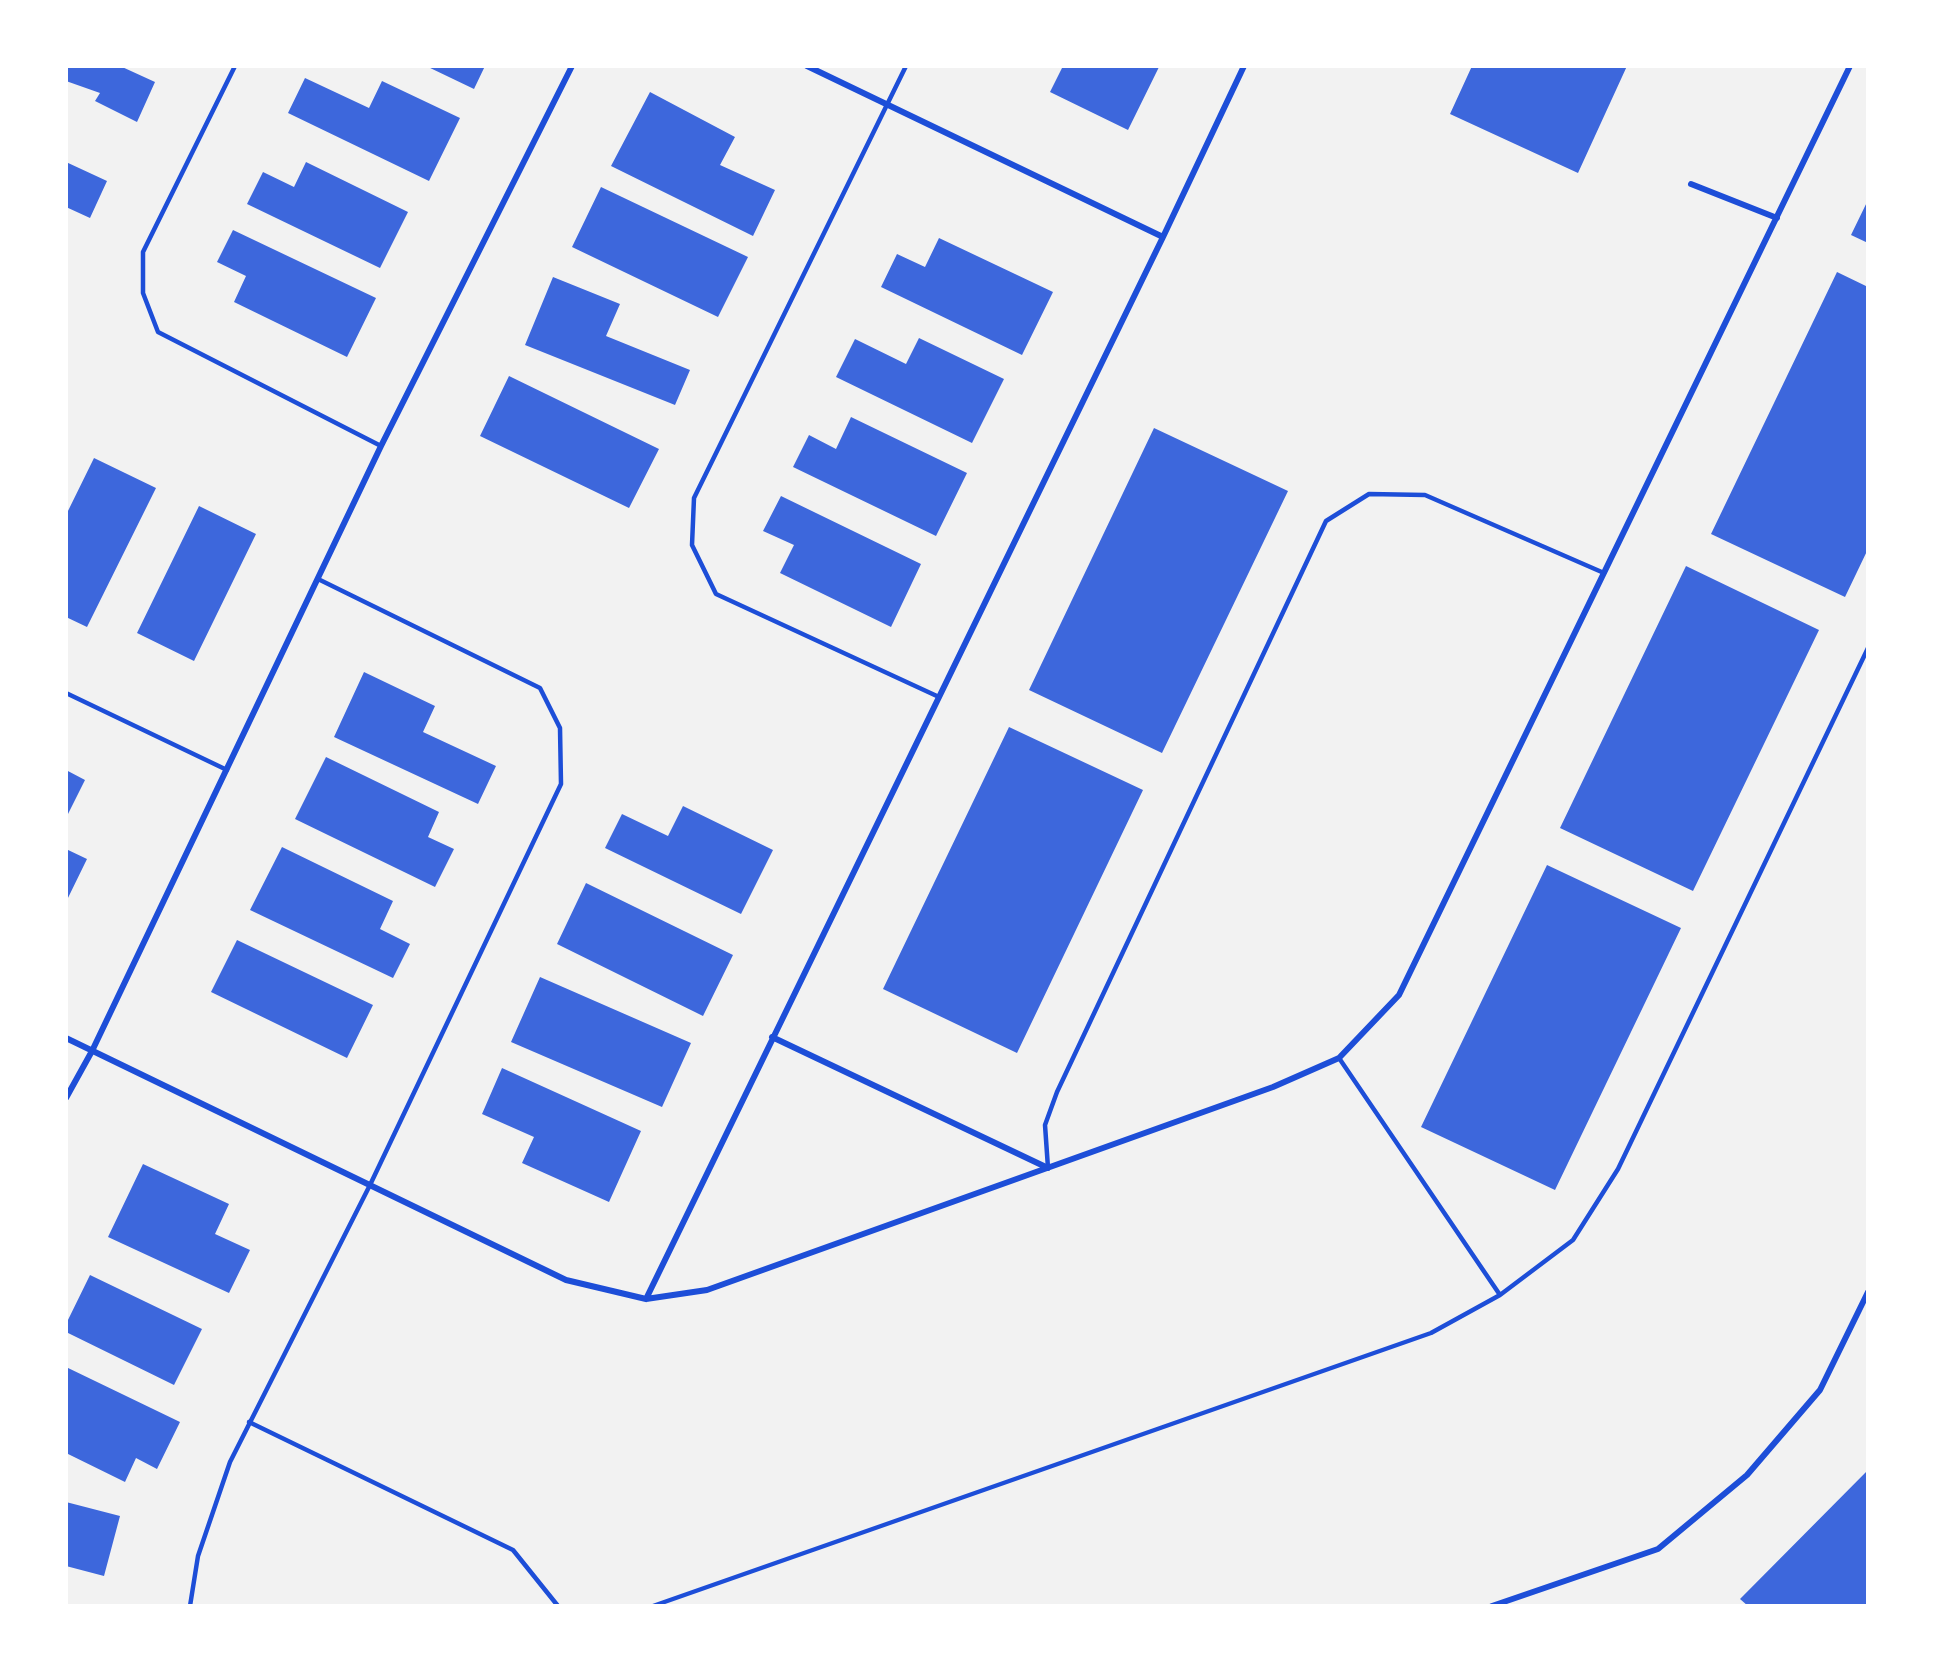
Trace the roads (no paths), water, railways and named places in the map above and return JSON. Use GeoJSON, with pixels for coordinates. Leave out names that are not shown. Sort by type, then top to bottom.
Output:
{"type":"FeatureCollection","features":[{"type":"Feature","properties":{"kind":"street"},"geometry":{"type":"LineString","coordinates":[[66,1098],[92,1051],[381,446],[572,66]]}},
{"type":"Feature","properties":{"kind":"street"},"geometry":{"type":"LineString","coordinates":[[807,66],[1163,237]]}},
{"type":"Feature","properties":{"kind":"street"},"geometry":{"type":"LineString","coordinates":[[646,1299],[1244,66]]}},
{"type":"Feature","properties":{"kind":"street"},"geometry":{"type":"LineString","coordinates":[[66,1038],[566,1280],[646,1299],[707,1290],[1273,1087],[1339,1058],[1399,995],[1850,66]]}},
{"type":"Feature","properties":{"kind":"street"},"geometry":{"type":"LineString","coordinates":[[1691,184],[1777,218]]}},
{"type":"Feature","properties":{"kind":"street"},"geometry":{"type":"LineString","coordinates":[[772,1037],[1047,1168]]}},
{"type":"Feature","properties":{"kind":"street"},"geometry":{"type":"LineString","coordinates":[[1492,1606],[1658,1549],[1747,1475],[1820,1390],[1868,1292]]}},
{"type":"Feature","properties":{"kind":"lane"},"geometry":{"type":"LineString","coordinates":[[235,66],[143,252],[143,293],[158,332],[381,446]]}},
{"type":"Feature","properties":{"kind":"lane"},"geometry":{"type":"LineString","coordinates":[[906,66],[694,498],[692,545],[716,594],[939,697]]}},
{"type":"Feature","properties":{"kind":"lane"},"geometry":{"type":"LineString","coordinates":[[1047,1168],[1045,1125],[1057,1092],[1326,521],[1369,494],[1425,495],[1604,573]]}},
{"type":"Feature","properties":{"kind":"lane"},"geometry":{"type":"LineString","coordinates":[[190,1606],[198,1556],[230,1462],[370,1185],[561,784],[560,728],[540,688],[318,579]]}},
{"type":"Feature","properties":{"kind":"lane"},"geometry":{"type":"LineString","coordinates":[[653,1606],[1431,1333],[1500,1295],[1572,1240],[1618,1169],[1868,648]]}},
{"type":"Feature","properties":{"kind":"lane"},"geometry":{"type":"LineString","coordinates":[[66,693],[227,770]]}},
{"type":"Feature","properties":{"kind":"lane"},"geometry":{"type":"LineString","coordinates":[[1339,1058],[1500,1295]]}},
{"type":"Feature","properties":{"kind":"lane"},"geometry":{"type":"LineString","coordinates":[[249,1422],[513,1550],[558,1606]]}}]}
